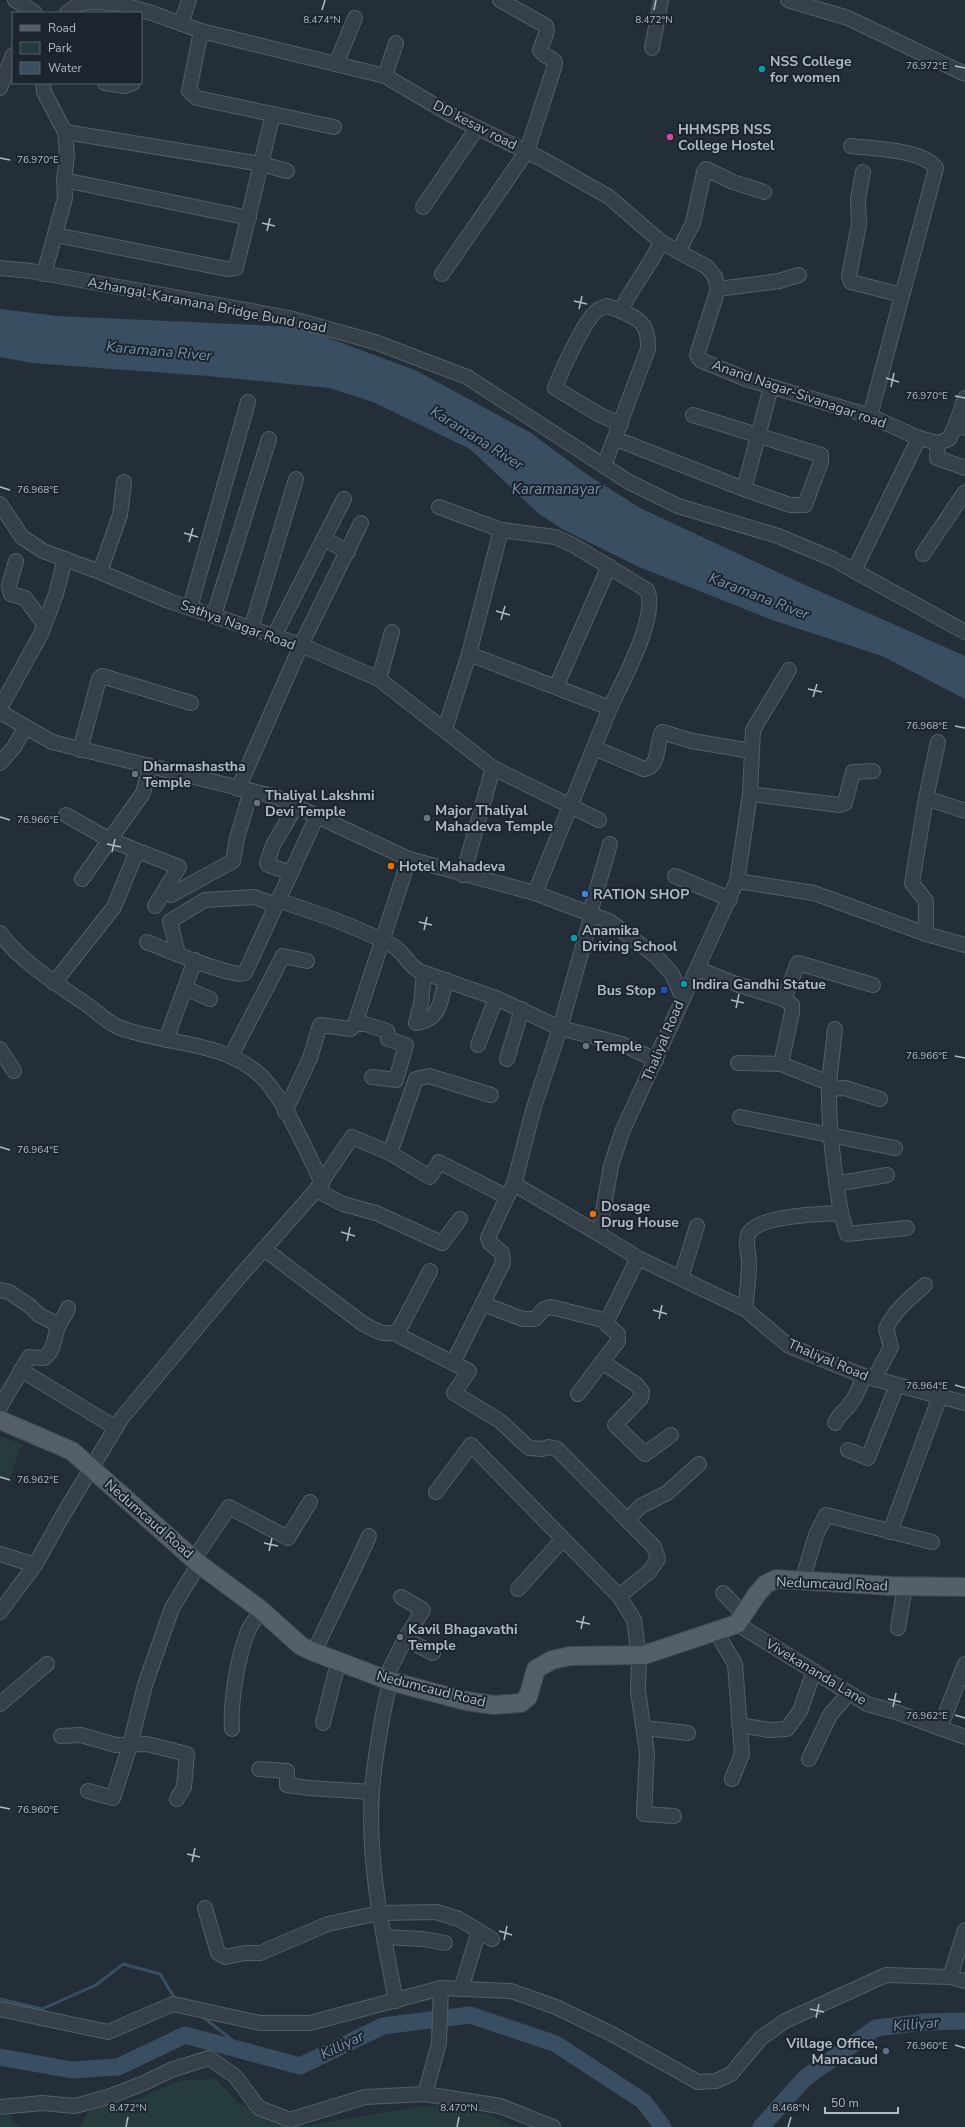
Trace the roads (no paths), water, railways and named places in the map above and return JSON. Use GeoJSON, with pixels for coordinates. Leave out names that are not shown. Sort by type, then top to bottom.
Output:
{"type":"FeatureCollection","features":[{"type":"Feature","properties":{"kind":"main road","name":"Nedumcaud Road"},"geometry":{"type":"LineString","coordinates":[[0,1420],[72,1451],[197,1561],[260,1610],[301,1646],[338,1663],[388,1680],[466,1701],[494,1705],[521,1703],[528,1697],[536,1669],[552,1660],[570,1656],[640,1656],[716,1632],[741,1619],[757,1594],[771,1581],[776,1579],[905,1586],[965,1587]]}},
{"type":"Feature","properties":{"kind":"street"},"geometry":{"type":"LineString","coordinates":[[15,0],[32,12]]}},
{"type":"Feature","properties":{"kind":"street"},"geometry":{"type":"LineString","coordinates":[[181,24],[190,0]]}},
{"type":"Feature","properties":{"kind":"street"},"geometry":{"type":"LineString","coordinates":[[442,274],[527,151],[555,62],[553,59],[544,56],[540,50],[547,31],[546,26],[500,0]]}},
{"type":"Feature","properties":{"kind":"street"},"geometry":{"type":"LineString","coordinates":[[652,48],[661,0]]}},
{"type":"Feature","properties":{"kind":"street"},"geometry":{"type":"LineString","coordinates":[[788,0],[848,18],[965,74]]}},
{"type":"Feature","properties":{"kind":"street","name":"DD kesav road"},"geometry":{"type":"LineString","coordinates":[[72,6],[81,3],[97,2],[120,4],[152,13],[201,30],[385,76],[453,116],[527,151],[609,197],[661,242]]}},
{"type":"Feature","properties":{"kind":"street"},"geometry":{"type":"LineString","coordinates":[[336,64],[355,18]]}},
{"type":"Feature","properties":{"kind":"street"},"geometry":{"type":"LineString","coordinates":[[201,30],[189,91],[191,95],[197,98],[334,128]]}},
{"type":"Feature","properties":{"kind":"street"},"geometry":{"type":"LineString","coordinates":[[385,76],[396,43]]}},
{"type":"Feature","properties":{"kind":"street"},"geometry":{"type":"LineString","coordinates":[[0,88],[12,58]]}},
{"type":"Feature","properties":{"kind":"street"},"geometry":{"type":"LineString","coordinates":[[43,84],[44,92],[65,132],[67,155],[64,180],[64,198],[56,235],[44,274]]}},
{"type":"Feature","properties":{"kind":"street"},"geometry":{"type":"LineString","coordinates":[[112,84],[125,86],[130,84]]}},
{"type":"Feature","properties":{"kind":"street"},"geometry":{"type":"LineString","coordinates":[[56,235],[227,269],[236,268],[273,114]]}},
{"type":"Feature","properties":{"kind":"street"},"geometry":{"type":"LineString","coordinates":[[423,207],[476,128]]}},
{"type":"Feature","properties":{"kind":"street"},"geometry":{"type":"LineString","coordinates":[[65,132],[262,164],[287,171]]}},
{"type":"Feature","properties":{"kind":"street"},"geometry":{"type":"LineString","coordinates":[[850,146],[918,155],[932,163],[936,168],[870,416]]}},
{"type":"Feature","properties":{"kind":"street"},"geometry":{"type":"LineString","coordinates":[[679,250],[693,223],[704,172],[706,169],[733,182],[764,192]]}},
{"type":"Feature","properties":{"kind":"street"},"geometry":{"type":"LineString","coordinates":[[863,172],[858,198],[859,224],[849,276],[851,282],[902,295]]}},
{"type":"Feature","properties":{"kind":"street"},"geometry":{"type":"LineString","coordinates":[[64,180],[249,218]]}},
{"type":"Feature","properties":{"kind":"street"},"geometry":{"type":"LineString","coordinates":[[620,311],[654,259],[661,242],[679,250],[707,267],[714,277],[718,289],[779,281],[799,275]]}},
{"type":"Feature","properties":{"kind":"street","name":"Azhangal-Karamana Bridge Bund road"},"geometry":{"type":"LineString","coordinates":[[0,268],[44,274],[289,318],[375,342],[467,377],[629,482],[678,506],[778,536],[833,559],[965,632]]}},
{"type":"Feature","properties":{"kind":"street","name":"Anand Nagar-Sivanagar road"},"geometry":{"type":"LineString","coordinates":[[718,289],[697,355],[700,360],[746,379],[870,416],[919,438],[938,443]]}},
{"type":"Feature","properties":{"kind":"street"},"geometry":{"type":"LineString","coordinates":[[604,466],[616,439],[648,348],[649,335],[640,320],[607,306],[598,310],[591,318],[577,341],[555,388],[600,415],[621,424]]}},
{"type":"Feature","properties":{"kind":"street"},"geometry":{"type":"LineString","coordinates":[[744,489],[771,387]]}},
{"type":"Feature","properties":{"kind":"street"},"geometry":{"type":"LineString","coordinates":[[965,398],[961,426],[948,439],[938,443],[937,458],[965,468]]}},
{"type":"Feature","properties":{"kind":"street"},"geometry":{"type":"LineString","coordinates":[[190,607],[248,402]]}},
{"type":"Feature","properties":{"kind":"street"},"geometry":{"type":"LineString","coordinates":[[616,439],[744,489],[790,505],[805,505],[821,462],[821,455],[693,415]]}},
{"type":"Feature","properties":{"kind":"street"},"geometry":{"type":"LineString","coordinates":[[854,571],[919,438]]}},
{"type":"Feature","properties":{"kind":"street"},"geometry":{"type":"LineString","coordinates":[[214,615],[269,439]]}},
{"type":"Feature","properties":{"kind":"street"},"geometry":{"type":"LineString","coordinates":[[251,629],[296,479]]}},
{"type":"Feature","properties":{"kind":"street"},"geometry":{"type":"LineString","coordinates":[[100,572],[120,515],[124,482]]}},
{"type":"Feature","properties":{"kind":"street"},"geometry":{"type":"LineString","coordinates":[[923,554],[965,492]]}},
{"type":"Feature","properties":{"kind":"street"},"geometry":{"type":"LineString","coordinates":[[274,636],[344,499]]}},
{"type":"Feature","properties":{"kind":"street","name":"Sathya Nagar Road"},"geometry":{"type":"LineString","coordinates":[[0,504],[22,536],[43,550],[100,572],[170,602],[190,607],[301,645],[245,790],[233,861],[171,895],[167,886]]}},
{"type":"Feature","properties":{"kind":"street"},"geometry":{"type":"LineString","coordinates":[[439,507],[501,530],[555,538],[573,545],[642,585],[647,590],[650,598],[641,642],[610,708],[536,893]]}},
{"type":"Feature","properties":{"kind":"street"},"geometry":{"type":"LineString","coordinates":[[361,523],[301,645],[378,679],[445,729],[492,768],[599,820]]}},
{"type":"Feature","properties":{"kind":"street"},"geometry":{"type":"LineString","coordinates":[[445,729],[469,654],[501,530]]}},
{"type":"Feature","properties":{"kind":"street"},"geometry":{"type":"LineString","coordinates":[[324,539],[348,552]]}},
{"type":"Feature","properties":{"kind":"street"},"geometry":{"type":"LineString","coordinates":[[0,708],[44,624],[56,594],[65,559]]}},
{"type":"Feature","properties":{"kind":"street"},"geometry":{"type":"LineString","coordinates":[[16,562],[9,586],[11,594],[25,598],[44,624]]}},
{"type":"Feature","properties":{"kind":"street"},"geometry":{"type":"LineString","coordinates":[[556,687],[609,566]]}},
{"type":"Feature","properties":{"kind":"street"},"geometry":{"type":"LineString","coordinates":[[378,679],[392,632]]}},
{"type":"Feature","properties":{"kind":"street"},"geometry":{"type":"LineString","coordinates":[[469,654],[610,708]]}},
{"type":"Feature","properties":{"kind":"street"},"geometry":{"type":"LineString","coordinates":[[683,999],[698,970],[737,882],[750,794],[753,730],[789,670]]}},
{"type":"Feature","properties":{"kind":"street"},"geometry":{"type":"LineString","coordinates":[[80,750],[98,684],[102,676],[191,703]]}},
{"type":"Feature","properties":{"kind":"street","name":"Thaliyal Road"},"geometry":{"type":"LineString","coordinates":[[0,712],[52,742],[276,797],[409,859],[463,875],[536,893],[609,921],[656,956],[672,974],[683,999],[618,1146],[611,1166],[599,1234],[638,1258],[746,1309],[789,1346],[869,1378],[965,1403]]}},
{"type":"Feature","properties":{"kind":"street"},"geometry":{"type":"LineString","coordinates":[[0,764],[14,747],[26,727]]}},
{"type":"Feature","properties":{"kind":"street"},"geometry":{"type":"LineString","coordinates":[[594,748],[644,769],[650,768],[654,764],[662,732],[692,741],[751,751]]}},
{"type":"Feature","properties":{"kind":"street"},"geometry":{"type":"LineString","coordinates":[[926,934],[926,901],[912,883],[926,798],[938,742]]}},
{"type":"Feature","properties":{"kind":"street"},"geometry":{"type":"LineString","coordinates":[[82,879],[143,793],[150,767]]}},
{"type":"Feature","properties":{"kind":"street"},"geometry":{"type":"LineString","coordinates":[[463,875],[492,768]]}},
{"type":"Feature","properties":{"kind":"street"},"geometry":{"type":"LineString","coordinates":[[750,794],[840,805],[845,803],[853,772],[873,771]]}},
{"type":"Feature","properties":{"kind":"street"},"geometry":{"type":"LineString","coordinates":[[926,798],[965,812]]}},
{"type":"Feature","properties":{"kind":"street"},"geometry":{"type":"LineString","coordinates":[[291,873],[268,865],[267,863],[273,845],[296,806]]}},
{"type":"Feature","properties":{"kind":"street"},"geometry":{"type":"LineString","coordinates":[[66,815],[110,840],[179,867],[155,906]]}},
{"type":"Feature","properties":{"kind":"street"},"geometry":{"type":"LineString","coordinates":[[147,942],[239,975],[245,973],[317,816]]}},
{"type":"Feature","properties":{"kind":"street"},"geometry":{"type":"LineString","coordinates":[[453,1363],[503,1263],[502,1253],[490,1243],[488,1238],[514,1184],[534,1107],[560,1028],[610,844]]}},
{"type":"Feature","properties":{"kind":"street"},"geometry":{"type":"LineString","coordinates":[[54,982],[114,907],[137,851]]}},
{"type":"Feature","properties":{"kind":"street"},"geometry":{"type":"LineString","coordinates":[[285,1112],[310,1058],[320,1025],[351,1029],[355,1024],[409,859]]}},
{"type":"Feature","properties":{"kind":"street"},"geometry":{"type":"LineString","coordinates":[[676,876],[730,899]]}},
{"type":"Feature","properties":{"kind":"street"},"geometry":{"type":"LineString","coordinates":[[737,882],[814,893],[926,934],[965,945]]}},
{"type":"Feature","properties":{"kind":"street"},"geometry":{"type":"LineString","coordinates":[[178,954],[170,922],[205,900],[254,897],[329,917],[395,947],[410,966],[496,998],[560,1028],[622,1044],[656,1060]]}},
{"type":"Feature","properties":{"kind":"street"},"geometry":{"type":"LineString","coordinates":[[0,933],[6,942],[26,960],[54,982],[117,1026],[166,1040],[185,1042],[231,1056],[260,1075],[268,1084],[285,1112],[319,1187],[342,1204],[376,1213],[442,1243],[460,1219]]}},
{"type":"Feature","properties":{"kind":"street"},"geometry":{"type":"LineString","coordinates":[[231,1056],[283,956],[307,961]]}},
{"type":"Feature","properties":{"kind":"street"},"geometry":{"type":"LineString","coordinates":[[166,1040],[195,960]]}},
{"type":"Feature","properties":{"kind":"street"},"geometry":{"type":"LineString","coordinates":[[784,999],[798,963],[873,986]]}},
{"type":"Feature","properties":{"kind":"street"},"geometry":{"type":"LineString","coordinates":[[698,970],[790,1002],[792,1012],[781,1064]]}},
{"type":"Feature","properties":{"kind":"street"},"geometry":{"type":"LineString","coordinates":[[424,972],[421,1004],[416,1023],[426,1022],[434,1017],[446,980]]}},
{"type":"Feature","properties":{"kind":"street"},"geometry":{"type":"LineString","coordinates":[[185,988],[210,999]]}},
{"type":"Feature","properties":{"kind":"street"},"geometry":{"type":"LineString","coordinates":[[478,1045],[496,998]]}},
{"type":"Feature","properties":{"kind":"street"},"geometry":{"type":"LineString","coordinates":[[507,1060],[522,1009]]}},
{"type":"Feature","properties":{"kind":"street"},"geometry":{"type":"LineString","coordinates":[[355,1024],[365,1024],[387,1031],[388,1039],[406,1045],[396,1080]]}},
{"type":"Feature","properties":{"kind":"street"},"geometry":{"type":"LineString","coordinates":[[835,1029],[829,1086],[829,1108],[836,1184],[846,1234],[907,1228]]}},
{"type":"Feature","properties":{"kind":"street"},"geometry":{"type":"LineString","coordinates":[[0,1049],[14,1071]]}},
{"type":"Feature","properties":{"kind":"street"},"geometry":{"type":"LineString","coordinates":[[738,1063],[781,1064],[829,1086],[845,1088],[880,1099]]}},
{"type":"Feature","properties":{"kind":"street"},"geometry":{"type":"LineString","coordinates":[[390,1153],[416,1079],[428,1076],[491,1095]]}},
{"type":"Feature","properties":{"kind":"street"},"geometry":{"type":"LineString","coordinates":[[372,1077],[396,1080],[413,1085]]}},
{"type":"Feature","properties":{"kind":"street"},"geometry":{"type":"LineString","coordinates":[[740,1117],[832,1134],[895,1148]]}},
{"type":"Feature","properties":{"kind":"street"},"geometry":{"type":"LineString","coordinates":[[0,1612],[35,1565],[91,1468],[133,1403],[171,1361],[236,1280],[319,1187],[352,1137],[390,1153],[430,1177],[440,1162],[507,1197]]}},
{"type":"Feature","properties":{"kind":"street"},"geometry":{"type":"LineString","coordinates":[[836,1184],[887,1175]]}},
{"type":"Feature","properties":{"kind":"street"},"geometry":{"type":"LineString","coordinates":[[514,1184],[599,1234]]}},
{"type":"Feature","properties":{"kind":"street"},"geometry":{"type":"LineString","coordinates":[[746,1309],[749,1261],[746,1247],[748,1235],[753,1230],[773,1219],[841,1213]]}},
{"type":"Feature","properties":{"kind":"street"},"geometry":{"type":"LineString","coordinates":[[681,1278],[697,1226]]}},
{"type":"Feature","properties":{"kind":"street"},"geometry":{"type":"LineString","coordinates":[[264,1249],[376,1332],[394,1334],[469,1371],[454,1393],[500,1421],[529,1448],[542,1449],[549,1447],[557,1450],[654,1547],[658,1559],[649,1572],[619,1596]]}},
{"type":"Feature","properties":{"kind":"street"},"geometry":{"type":"LineString","coordinates":[[578,1394],[618,1341],[618,1334],[607,1325],[607,1321],[638,1258]]}},
{"type":"Feature","properties":{"kind":"street"},"geometry":{"type":"LineString","coordinates":[[394,1334],[399,1330],[430,1271]]}},
{"type":"Feature","properties":{"kind":"street"},"geometry":{"type":"LineString","coordinates":[[835,1423],[840,1412],[850,1405],[891,1347],[886,1329],[888,1324],[906,1302],[925,1285]]}},
{"type":"Feature","properties":{"kind":"street"},"geometry":{"type":"LineString","coordinates":[[0,1290],[9,1292],[30,1306],[39,1315],[59,1325]]}},
{"type":"Feature","properties":{"kind":"street"},"geometry":{"type":"LineString","coordinates":[[483,1304],[523,1319],[534,1319],[544,1310],[551,1307],[607,1321]]}},
{"type":"Feature","properties":{"kind":"street"},"geometry":{"type":"LineString","coordinates":[[0,1407],[29,1357],[44,1358],[50,1354],[59,1325],[66,1316],[68,1308]]}},
{"type":"Feature","properties":{"kind":"street"},"geometry":{"type":"LineString","coordinates":[[602,1362],[637,1385],[642,1392],[641,1398],[615,1424],[645,1454],[670,1435]]}},
{"type":"Feature","properties":{"kind":"street"},"geometry":{"type":"LineString","coordinates":[[21,1370],[116,1428]]}},
{"type":"Feature","properties":{"kind":"street"},"geometry":{"type":"LineString","coordinates":[[848,1450],[868,1458],[897,1385]]}},
{"type":"Feature","properties":{"kind":"street"},"geometry":{"type":"LineString","coordinates":[[890,1532],[940,1396]]}},
{"type":"Feature","properties":{"kind":"street"},"geometry":{"type":"LineString","coordinates":[[436,1492],[471,1445],[619,1596],[634,1620],[640,1656],[638,1691],[647,1753],[644,1814],[674,1816]]}},
{"type":"Feature","properties":{"kind":"street"},"geometry":{"type":"LineString","coordinates":[[627,1520],[641,1506],[667,1493],[699,1464]]}},
{"type":"Feature","properties":{"kind":"street"},"geometry":{"type":"LineString","coordinates":[[88,1791],[113,1798],[130,1745],[145,1685],[172,1608],[197,1561],[229,1507],[288,1538],[310,1502]]}},
{"type":"Feature","properties":{"kind":"street"},"geometry":{"type":"LineString","coordinates":[[802,1581],[816,1535],[826,1515],[932,1542]]}},
{"type":"Feature","properties":{"kind":"street"},"geometry":{"type":"LineString","coordinates":[[314,1652],[331,1613],[356,1566],[369,1536]]}},
{"type":"Feature","properties":{"kind":"street"},"geometry":{"type":"LineString","coordinates":[[518,1589],[563,1539]]}},
{"type":"Feature","properties":{"kind":"street"},"geometry":{"type":"LineString","coordinates":[[0,1554],[35,1565]]}},
{"type":"Feature","properties":{"kind":"street"},"geometry":{"type":"LineString","coordinates":[[898,1628],[905,1586]]}},
{"type":"Feature","properties":{"kind":"street","name":"Vivekananda Lane"},"geometry":{"type":"LineString","coordinates":[[723,1593],[741,1619],[814,1671],[867,1704],[896,1712],[965,1736]]}},
{"type":"Feature","properties":{"kind":"street"},"geometry":{"type":"LineString","coordinates":[[396,2001],[379,1913],[373,1864],[372,1792],[388,1680],[405,1639],[423,1610],[401,1597]]}},
{"type":"Feature","properties":{"kind":"street"},"geometry":{"type":"LineString","coordinates":[[232,1729],[231,1718],[240,1656],[248,1631],[260,1610]]}},
{"type":"Feature","properties":{"kind":"street"},"geometry":{"type":"LineString","coordinates":[[716,1632],[735,1664],[742,1754],[732,1779]]}},
{"type":"Feature","properties":{"kind":"street"},"geometry":{"type":"LineString","coordinates":[[405,1639],[433,1653]]}},
{"type":"Feature","properties":{"kind":"street"},"geometry":{"type":"LineString","coordinates":[[323,1723],[338,1663]]}},
{"type":"Feature","properties":{"kind":"street"},"geometry":{"type":"LineString","coordinates":[[0,1704],[47,1664]]}},
{"type":"Feature","properties":{"kind":"street"},"geometry":{"type":"LineString","coordinates":[[940,1728],[965,1664]]}},
{"type":"Feature","properties":{"kind":"street"},"geometry":{"type":"LineString","coordinates":[[739,1725],[769,1730],[787,1729],[800,1711],[814,1671]]}},
{"type":"Feature","properties":{"kind":"street"},"geometry":{"type":"LineString","coordinates":[[809,1759],[830,1715],[849,1693]]}},
{"type":"Feature","properties":{"kind":"street"},"geometry":{"type":"LineString","coordinates":[[644,1728],[688,1733]]}},
{"type":"Feature","properties":{"kind":"street"},"geometry":{"type":"LineString","coordinates":[[61,1736],[81,1735],[116,1745],[147,1744],[187,1754],[184,1787],[177,1799]]}},
{"type":"Feature","properties":{"kind":"street"},"geometry":{"type":"LineString","coordinates":[[259,1769],[287,1770],[287,1785],[372,1792]]}},
{"type":"Feature","properties":{"kind":"street"},"geometry":{"type":"LineString","coordinates":[[206,1908],[218,1953],[226,1957],[245,1953],[260,1953],[328,1924],[379,1913],[436,1912],[459,1919],[492,1938]]}},
{"type":"Feature","properties":{"kind":"street"},"geometry":{"type":"LineString","coordinates":[[950,1977],[965,1930]]}},
{"type":"Feature","properties":{"kind":"street"},"geometry":{"type":"LineString","coordinates":[[461,1988],[479,1931]]}},
{"type":"Feature","properties":{"kind":"street"},"geometry":{"type":"LineString","coordinates":[[384,1938],[423,1939],[445,1943]]}},
{"type":"Feature","properties":{"kind":"street"},"geometry":{"type":"LineString","coordinates":[[0,2009],[108,2032],[173,2004],[260,2023],[310,2023],[396,2001],[417,1993],[441,1988],[511,1991],[556,2007],[612,2034],[698,2082],[704,2082],[716,2081],[731,2074],[761,2038],[785,2021],[886,1975],[950,1977],[965,1981]]}},
{"type":"Feature","properties":{"kind":"street"},"geometry":{"type":"LineString","coordinates":[[425,2094],[439,2043],[441,1988]]}},
{"type":"Feature","properties":{"kind":"street"},"geometry":{"type":"LineString","coordinates":[[0,2107],[42,2103],[75,2106],[108,2097],[144,2083],[171,2070],[209,2058],[235,2076],[259,2108],[290,2120],[365,2097],[425,2094],[500,2106],[553,2127]]}},
{"type":"Feature","properties":{"kind":"street"},"geometry":{"type":"LineString","coordinates":[[526,2116],[535,2127]]}},
{"type":"Feature","properties":{"kind":"water","name":"Karamanayar"},"geometry":{"type":"Polygon","coordinates":[[[0,309],[58,316],[299,327],[417,371],[531,433],[585,473],[640,508],[803,584],[965,656],[965,699],[882,656],[775,621],[639,567],[562,529],[538,513],[470,449],[373,402],[329,388],[207,376],[32,363],[0,357],[0,309]]]}},
{"type":"Feature","properties":{"kind":"waterway"},"geometry":{"type":"LineString","coordinates":[[0,1999],[42,2009],[96,1985],[123,1964],[160,1974],[174,1997]]}},
{"type":"Feature","properties":{"kind":"waterway","name":"Killiyar"},"geometry":{"type":"LineString","coordinates":[[0,2057],[72,2070],[118,2067],[185,2035],[300,2066],[383,2026],[470,2015],[556,2044],[643,2101],[663,2127]]}},
{"type":"Feature","properties":{"kind":"waterway"},"geometry":{"type":"LineString","coordinates":[[204,2018],[248,2052]]}},
{"type":"Feature","properties":{"kind":"waterway","name":"Killiyar"},"geometry":{"type":"LineString","coordinates":[[761,2127],[805,2078],[876,2028],[924,2022],[965,2021]]}},
{"type":"Feature","properties":{"kind":"place","name":"NSS College for women"},"geometry":{"type":"Point","coordinates":[762,69]}},
{"type":"Feature","properties":{"kind":"place","name":"HHMSPB NSS College Hostel"},"geometry":{"type":"Point","coordinates":[670,137]}},
{"type":"Feature","properties":{"kind":"place","name":"Dharmashastha Temple"},"geometry":{"type":"Point","coordinates":[135,774]}},
{"type":"Feature","properties":{"kind":"place","name":"Thaliyal Lakshmi Devi Temple"},"geometry":{"type":"Point","coordinates":[257,803]}},
{"type":"Feature","properties":{"kind":"place","name":"Major Thaliyal Mahadeva Temple"},"geometry":{"type":"Point","coordinates":[427,818]}},
{"type":"Feature","properties":{"kind":"place","name":"Hotel Mahadeva"},"geometry":{"type":"Point","coordinates":[391,866]}},
{"type":"Feature","properties":{"kind":"place","name":"RATION SHOP"},"geometry":{"type":"Point","coordinates":[585,894]}},
{"type":"Feature","properties":{"kind":"place","name":"Anamika Driving School"},"geometry":{"type":"Point","coordinates":[574,938]}},
{"type":"Feature","properties":{"kind":"place","name":"Indira Gandhi Statue"},"geometry":{"type":"Point","coordinates":[684,984]}},
{"type":"Feature","properties":{"kind":"place","name":"Bus Stop"},"geometry":{"type":"Point","coordinates":[664,990]}},
{"type":"Feature","properties":{"kind":"place","name":"Temple"},"geometry":{"type":"Point","coordinates":[586,1046]}},
{"type":"Feature","properties":{"kind":"place","name":"Dosage Drug House"},"geometry":{"type":"Point","coordinates":[593,1214]}},
{"type":"Feature","properties":{"kind":"place","name":"Kavil Bhagavathi Temple"},"geometry":{"type":"Point","coordinates":[400,1637]}},
{"type":"Feature","properties":{"kind":"place","name":"Village Office, Manacaud"},"geometry":{"type":"Point","coordinates":[886,2051]}},
{"type":"Feature","properties":{"kind":"water label","name":"Karamana River"},"geometry":{"type":"Point","coordinates":[159,351]}},
{"type":"Feature","properties":{"kind":"water label","name":"Karamana River"},"geometry":{"type":"Point","coordinates":[477,438]}},
{"type":"Feature","properties":{"kind":"water label","name":"Karamana River"},"geometry":{"type":"Point","coordinates":[759,596]}}]}
